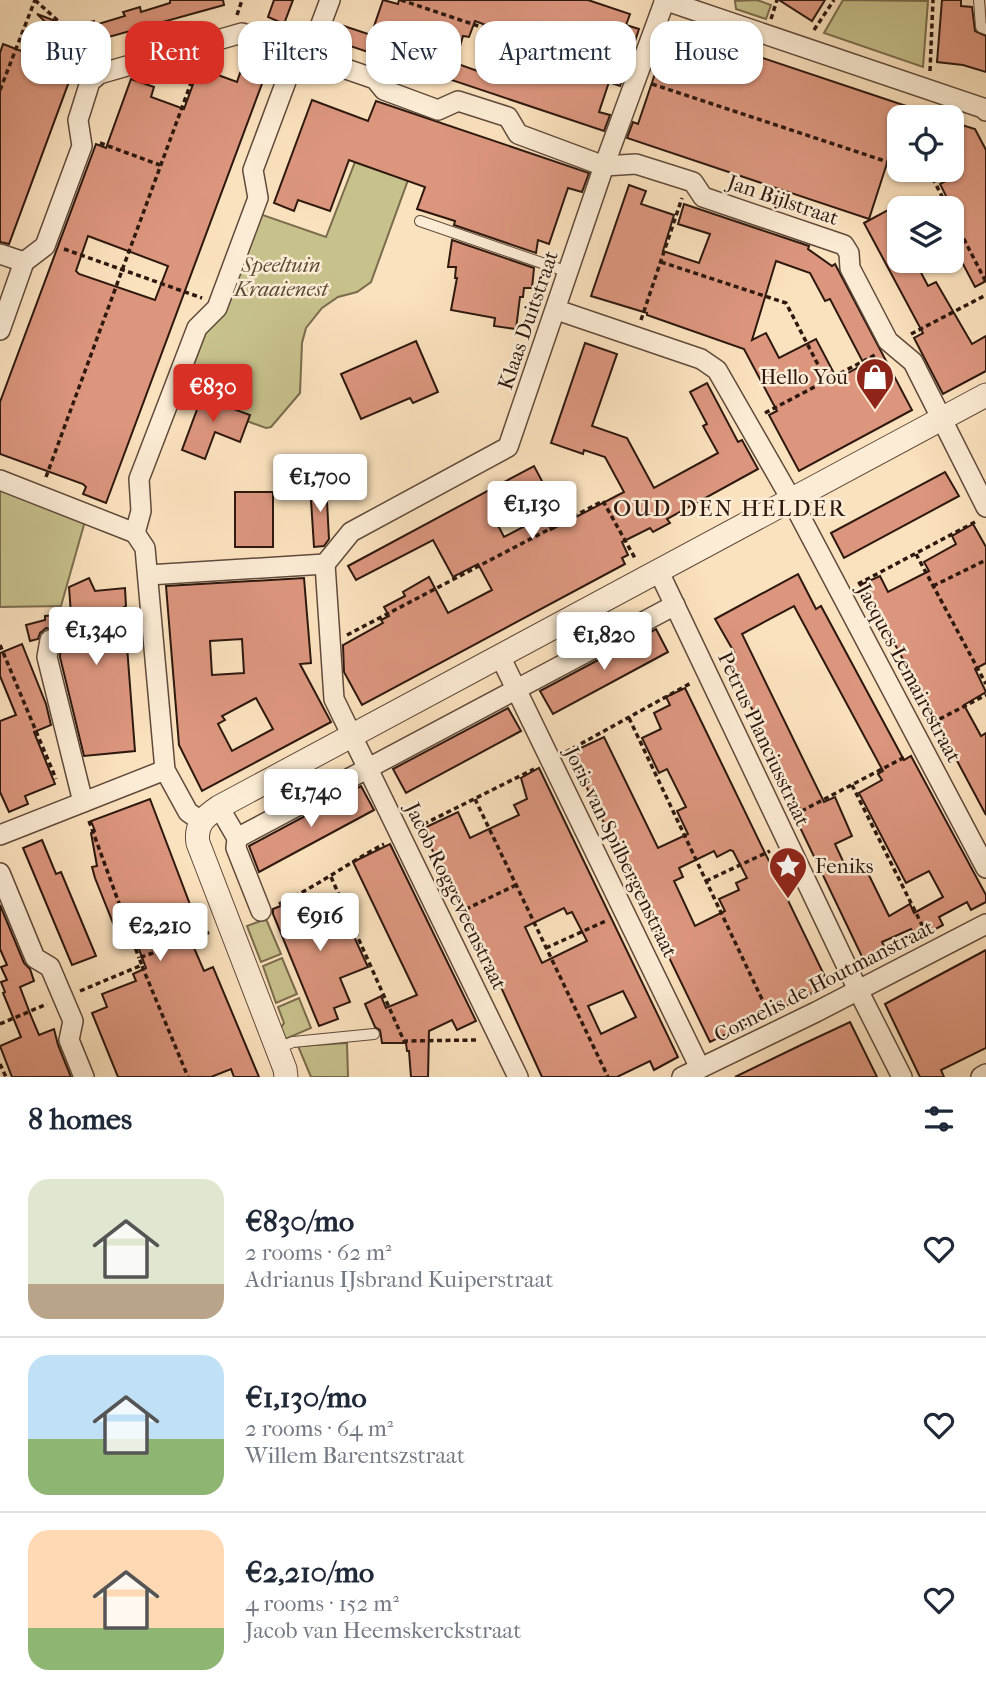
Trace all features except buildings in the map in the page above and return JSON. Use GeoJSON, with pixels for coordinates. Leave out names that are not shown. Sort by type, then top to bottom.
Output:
{"type":"FeatureCollection","features":[{"type":"Feature","properties":{"kind":"street"},"geometry":{"type":"LineString","coordinates":[[320,21],[330,0]]}},
{"type":"Feature","properties":{"kind":"street"},"geometry":{"type":"LineString","coordinates":[[665,0],[929,89],[986,111]]}},
{"type":"Feature","properties":{"kind":"street","name":"Klaas Duitstraat"},"geometry":{"type":"LineString","coordinates":[[325,564],[351,532],[508,447],[604,166],[665,0]]}},
{"type":"Feature","properties":{"kind":"street","name":"Jan Bijlstraat"},"geometry":{"type":"LineString","coordinates":[[352,71],[375,79],[384,90],[438,110],[458,102],[508,117],[518,134],[604,166],[636,164],[693,182],[703,197],[844,245],[849,253],[850,268],[888,341],[913,362],[986,507]]}},
{"type":"Feature","properties":{"kind":"street"},"geometry":{"type":"LineString","coordinates":[[0,330],[24,262],[46,243],[82,146],[78,120],[89,84]]}},
{"type":"Feature","properties":{"kind":"street"},"geometry":{"type":"LineString","coordinates":[[135,533],[141,511],[139,479],[197,328],[219,304],[258,198],[253,170],[290,84]]}},
{"type":"Feature","properties":{"kind":"street"},"geometry":{"type":"LineString","coordinates":[[0,254],[24,262]]}},
{"type":"Feature","properties":{"kind":"street","name":"Jacques Lemairestraat"},"geometry":{"type":"LineString","coordinates":[[556,310],[701,359],[717,370],[791,499],[986,868]]}},
{"type":"Feature","properties":{"kind":"street"},"geometry":{"type":"LineString","coordinates":[[286,1068],[198,843],[198,828],[210,814],[986,395]]}},
{"type":"Feature","properties":{"kind":"street"},"geometry":{"type":"LineString","coordinates":[[0,480],[135,533],[145,548],[165,770],[188,812],[210,814],[237,838]]}},
{"type":"Feature","properties":{"kind":"street"},"geometry":{"type":"LineString","coordinates":[[148,575],[325,564]]}},
{"type":"Feature","properties":{"kind":"street","name":"Jacob Roggeveenstraat"},"geometry":{"type":"LineString","coordinates":[[325,564],[334,699],[518,1077]]}},
{"type":"Feature","properties":{"kind":"street","name":"Petrus Planciusstraat"},"geometry":{"type":"LineString","coordinates":[[653,575],[675,605],[902,1077]]}},
{"type":"Feature","properties":{"kind":"street"},"geometry":{"type":"LineString","coordinates":[[237,838],[675,605]]}},
{"type":"Feature","properties":{"kind":"street"},"geometry":{"type":"LineString","coordinates":[[50,640],[47,657],[76,805]]}},
{"type":"Feature","properties":{"kind":"street","name":"Joris van Spilbergenstraat"},"geometry":{"type":"LineString","coordinates":[[500,656],[624,912],[691,1073]]}},
{"type":"Feature","properties":{"kind":"street"},"geometry":{"type":"LineString","coordinates":[[0,835],[165,770]]}},
{"type":"Feature","properties":{"kind":"street"},"geometry":{"type":"LineString","coordinates":[[237,838],[236,848],[261,911]]}},
{"type":"Feature","properties":{"kind":"street"},"geometry":{"type":"LineString","coordinates":[[0,873],[35,958],[50,967],[73,1021],[69,1040],[84,1077]]}},
{"type":"Feature","properties":{"kind":"street","name":"Cornelis de Houtmanstraat"},"geometry":{"type":"LineString","coordinates":[[691,1073],[986,924]]}},
{"type":"Feature","properties":{"kind":"street"},"geometry":{"type":"LineString","coordinates":[[981,1077],[986,1074]]}},
{"type":"Feature","properties":{"kind":"lane"},"geometry":{"type":"LineString","coordinates":[[979,0],[981,27],[986,29]]}},
{"type":"Feature","properties":{"kind":"lane"},"geometry":{"type":"LineString","coordinates":[[420,221],[569,272]]}},
{"type":"Feature","properties":{"kind":"lane"},"geometry":{"type":"LineString","coordinates":[[286,1068],[293,1042],[374,1034]]}},
{"type":"Feature","properties":{"kind":"path"},"geometry":{"type":"LineString","coordinates":[[0,90],[35,0],[58,21]]}},
{"type":"Feature","properties":{"kind":"path"},"geometry":{"type":"LineString","coordinates":[[803,47],[834,0]]}},
{"type":"Feature","properties":{"kind":"path"},"geometry":{"type":"LineString","coordinates":[[929,89],[933,0]]}},
{"type":"Feature","properties":{"kind":"path"},"geometry":{"type":"LineString","coordinates":[[39,496],[191,84]]}},
{"type":"Feature","properties":{"kind":"path"},"geometry":{"type":"LineString","coordinates":[[80,136],[160,165]]}},
{"type":"Feature","properties":{"kind":"path"},"geometry":{"type":"LineString","coordinates":[[635,336],[684,193],[693,182]]}},
{"type":"Feature","properties":{"kind":"path"},"geometry":{"type":"LineString","coordinates":[[964,239],[986,282]]}},
{"type":"Feature","properties":{"kind":"path"},"geometry":{"type":"LineString","coordinates":[[46,243],[219,304]]}},
{"type":"Feature","properties":{"kind":"path"},"geometry":{"type":"LineString","coordinates":[[661,262],[786,303],[827,380]]}},
{"type":"Feature","properties":{"kind":"path"},"geometry":{"type":"LineString","coordinates":[[747,423],[880,352],[888,341],[915,333],[986,295]]}},
{"type":"Feature","properties":{"kind":"path"},"geometry":{"type":"LineString","coordinates":[[330,645],[603,500],[653,575]]}},
{"type":"Feature","properties":{"kind":"path"},"geometry":{"type":"LineString","coordinates":[[841,593],[986,517]]}},
{"type":"Feature","properties":{"kind":"path"},"geometry":{"type":"LineString","coordinates":[[916,553],[986,684]]}},
{"type":"Feature","properties":{"kind":"path"},"geometry":{"type":"LineString","coordinates":[[933,586],[986,560]]}},
{"type":"Feature","properties":{"kind":"path"},"geometry":{"type":"LineString","coordinates":[[0,645],[76,805],[188,1077]]}},
{"type":"Feature","properties":{"kind":"path"},"geometry":{"type":"LineString","coordinates":[[261,911],[304,893],[401,835],[551,760],[670,693],[708,675]]}},
{"type":"Feature","properties":{"kind":"path"},"geometry":{"type":"LineString","coordinates":[[779,823],[852,785],[986,695]]}},
{"type":"Feature","properties":{"kind":"path"},"geometry":{"type":"LineString","coordinates":[[629,718],[777,1031]]}},
{"type":"Feature","properties":{"kind":"path"},"geometry":{"type":"LineString","coordinates":[[852,785],[935,951]]}},
{"type":"Feature","properties":{"kind":"path"},"geometry":{"type":"LineString","coordinates":[[475,799],[608,1077]]}},
{"type":"Feature","properties":{"kind":"path"},"geometry":{"type":"LineString","coordinates":[[706,881],[788,843]]}},
{"type":"Feature","properties":{"kind":"path"},"geometry":{"type":"LineString","coordinates":[[331,877],[404,1041],[500,1040]]}},
{"type":"Feature","properties":{"kind":"path"},"geometry":{"type":"LineString","coordinates":[[442,920],[516,885]]}},
{"type":"Feature","properties":{"kind":"path"},"geometry":{"type":"LineString","coordinates":[[546,948],[624,912]]}},
{"type":"Feature","properties":{"kind":"path"},"geometry":{"type":"LineString","coordinates":[[139,958],[213,931],[210,925],[226,919]]}},
{"type":"Feature","properties":{"kind":"path"},"geometry":{"type":"LineString","coordinates":[[0,1024],[142,965]]}},
{"type":"Feature","properties":{"kind":"path"},"geometry":{"type":"LineString","coordinates":[[0,1063],[6,1077]]}},
{"type":"Feature","properties":{"kind":"green space"},"geometry":{"type":"Polygon","coordinates":[[[757,0],[771,5],[766,19],[736,9],[735,1],[757,0]]]}},
{"type":"Feature","properties":{"kind":"green space"},"geometry":{"type":"Polygon","coordinates":[[[843,0],[928,1],[923,67],[824,33],[843,0]]]}},
{"type":"Feature","properties":{"kind":"green space","name":"Speeltuin Kraaienest"},"geometry":{"type":"Polygon","coordinates":[[[355,162],[408,180],[371,282],[357,292],[338,297],[322,308],[306,328],[302,343],[300,393],[271,427],[266,428],[225,413],[228,398],[188,380],[251,211],[326,237],[355,162]]]}},
{"type":"Feature","properties":{"kind":"green space"},"geometry":{"type":"Polygon","coordinates":[[[0,483],[87,514],[61,606],[0,607],[0,483]]]}},
{"type":"Feature","properties":{"kind":"green space"},"geometry":{"type":"Polygon","coordinates":[[[266,919],[281,954],[261,962],[247,926],[266,919]]]}},
{"type":"Feature","properties":{"kind":"green space"},"geometry":{"type":"Polygon","coordinates":[[[282,958],[297,994],[276,1003],[263,966],[282,958]]]}},
{"type":"Feature","properties":{"kind":"green space"},"geometry":{"type":"Polygon","coordinates":[[[299,998],[311,1028],[283,1040],[280,1029],[284,1023],[278,1007],[299,998]]]}},
{"type":"Feature","properties":{"kind":"green space"},"geometry":{"type":"Polygon","coordinates":[[[347,1043],[348,1077],[311,1077],[298,1046],[347,1043]]]}},
{"type":"Feature","properties":{"kind":"place","name":"Hello You"},"geometry":{"type":"Point","coordinates":[875,411]}},
{"type":"Feature","properties":{"kind":"place","name":"Feniks"},"geometry":{"type":"Point","coordinates":[788,900]}},
{"type":"Feature","properties":{"kind":"district","name":"OUD DEN HELDER"},"geometry":{"type":"Point","coordinates":[730,508]}}]}
